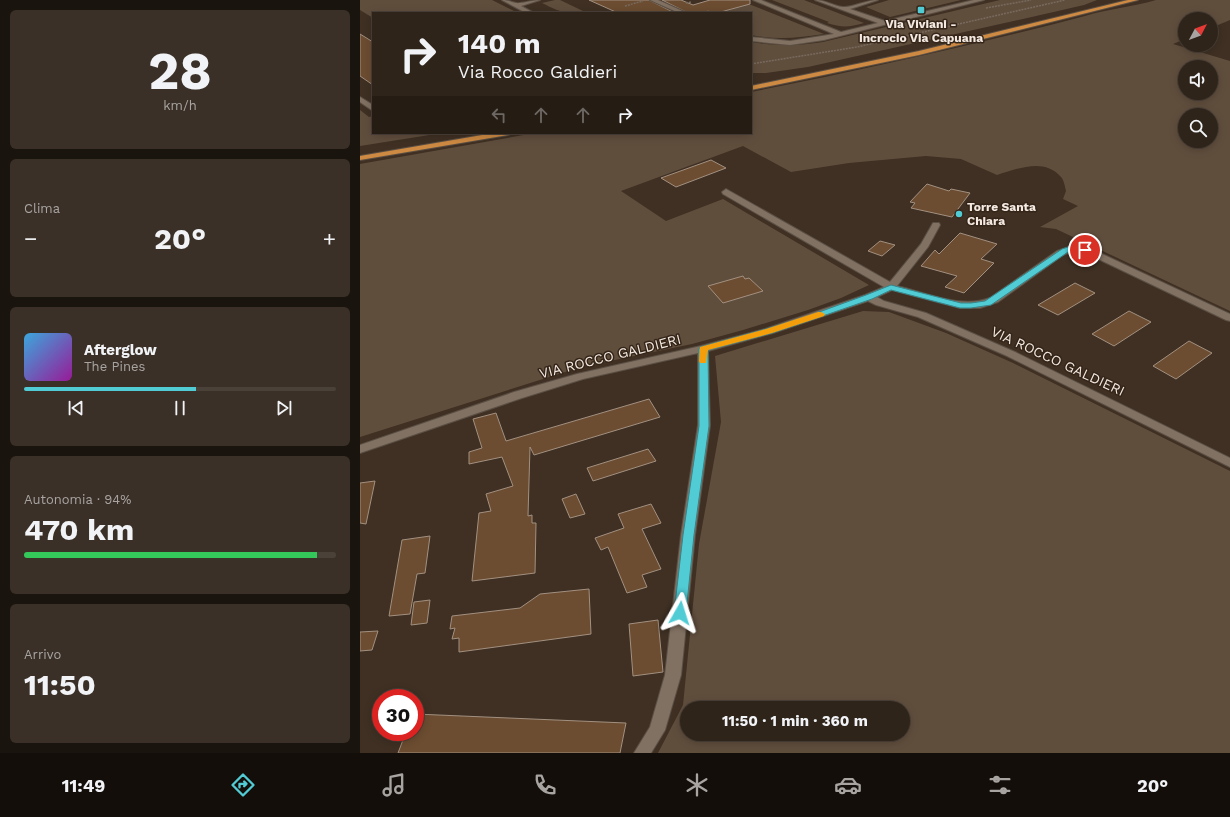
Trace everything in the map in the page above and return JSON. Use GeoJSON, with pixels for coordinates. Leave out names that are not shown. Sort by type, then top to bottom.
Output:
{"type":"FeatureCollection","features":[{"type":"Feature","properties":{"kind":"highway"},"geometry":{"type":"LineString","coordinates":[[752,81],[914,48],[1114,0]]}},
{"type":"Feature","properties":{"kind":"highway"},"geometry":{"type":"LineString","coordinates":[[752,88],[940,48],[1135,0]]}},
{"type":"Feature","properties":{"kind":"highway"},"geometry":{"type":"LineString","coordinates":[[360,151],[463,134]]}},
{"type":"Feature","properties":{"kind":"highway"},"geometry":{"type":"LineString","coordinates":[[360,158],[502,134]]}},
{"type":"Feature","properties":{"kind":"street"},"geometry":{"type":"LineString","coordinates":[[505,0],[529,12]]}},
{"type":"Feature","properties":{"kind":"street"},"geometry":{"type":"LineString","coordinates":[[516,5],[537,0]]}},
{"type":"Feature","properties":{"kind":"street"},"geometry":{"type":"LineString","coordinates":[[653,0],[682,12]]}},
{"type":"Feature","properties":{"kind":"street"},"geometry":{"type":"LineString","coordinates":[[756,0],[841,34]]}},
{"type":"Feature","properties":{"kind":"street"},"geometry":{"type":"LineString","coordinates":[[818,0],[883,24]]}},
{"type":"Feature","properties":{"kind":"street"},"geometry":{"type":"LineString","coordinates":[[844,10],[876,0]]}},
{"type":"Feature","properties":{"kind":"street"},"geometry":{"type":"LineString","coordinates":[[752,39],[790,43],[824,38],[981,0]]}},
{"type":"Feature","properties":{"kind":"street"},"geometry":{"type":"LineString","coordinates":[[360,99],[372,107]]}},
{"type":"Feature","properties":{"kind":"street"},"geometry":{"type":"LineString","coordinates":[[726,192],[891,287],[949,303],[971,306],[980,305],[994,300],[1065,250],[1078,249],[1097,255],[1230,318]]}},
{"type":"Feature","properties":{"kind":"street"},"geometry":{"type":"LineString","coordinates":[[891,287],[925,245],[936,225]]}},
{"type":"Feature","properties":{"kind":"street","name":"VIA ROCCO GALDIERI"},"geometry":{"type":"LineString","coordinates":[[360,449],[518,395],[581,376],[703,349],[769,331],[869,297],[891,287]]}},
{"type":"Feature","properties":{"kind":"street","name":"VIA ROCCO GALDIERI"},"geometry":{"type":"LineString","coordinates":[[869,297],[880,303],[922,315],[1011,354],[1230,463]]}},
{"type":"Feature","properties":{"kind":"street"},"geometry":{"type":"LineString","coordinates":[[642,753],[657,730],[673,675],[688,535],[704,426],[703,349]]}},
{"type":"Feature","properties":{"kind":"path"},"geometry":{"type":"LineString","coordinates":[[752,64],[844,50],[1065,0]]}},
{"type":"Feature","properties":{"kind":"path"},"geometry":{"type":"LineString","coordinates":[[625,6],[641,1]]}},
{"type":"Feature","properties":{"kind":"path"},"geometry":{"type":"LineString","coordinates":[[705,12],[709,11]]}},
{"type":"Feature","properties":{"kind":"shaded area"},"geometry":{"type":"Polygon","coordinates":[[[360,0],[492,0],[516,12],[372,12],[372,17],[360,10],[360,0]]]}},
{"type":"Feature","properties":{"kind":"shaded area"},"geometry":{"type":"Polygon","coordinates":[[[560,0],[583,11],[562,12],[542,3],[560,0]]]}},
{"type":"Feature","properties":{"kind":"shaded area"},"geometry":{"type":"Polygon","coordinates":[[[772,0],[804,0],[864,23],[846,26],[833,25],[827,23],[829,22],[772,0]]]}},
{"type":"Feature","properties":{"kind":"shaded area"},"geometry":{"type":"Polygon","coordinates":[[[889,0],[961,0],[890,17],[866,7],[889,0]]]}},
{"type":"Feature","properties":{"kind":"shaded area"},"geometry":{"type":"Polygon","coordinates":[[[1000,0],[1097,0],[1084,5],[808,67],[766,73],[752,73],[752,42],[787,45],[823,42],[1000,0]]]}},
{"type":"Feature","properties":{"kind":"shaded area"},"geometry":{"type":"Polygon","coordinates":[[[1156,0],[1230,0],[1230,20],[1218,25],[1218,12],[1178,12],[1178,42],[1173,44],[1178,45],[1178,52],[1200,52],[1230,61],[1230,311],[1056,229],[1040,227],[1078,206],[1063,199],[1066,191],[1063,180],[1054,171],[1047,167],[1030,166],[997,175],[961,159],[926,156],[849,163],[791,172],[743,146],[621,191],[666,221],[723,199],[869,285],[841,298],[808,310],[743,330],[692,344],[581,367],[360,437],[360,164],[529,134],[752,134],[752,92],[919,57],[1156,0]]]}},
{"type":"Feature","properties":{"kind":"shaded area"},"geometry":{"type":"Polygon","coordinates":[[[744,2],[824,34],[788,38],[769,38],[752,35],[752,12],[708,12],[744,2]]]}},
{"type":"Feature","properties":{"kind":"shaded area"},"geometry":{"type":"Polygon","coordinates":[[[360,110],[369,117],[372,116],[372,134],[436,134],[360,146],[360,110]]]}},
{"type":"Feature","properties":{"kind":"shaded area"},"geometry":{"type":"Polygon","coordinates":[[[863,311],[889,312],[946,333],[1013,363],[1230,471],[1230,753],[658,753],[680,711],[680,741],[910,741],[910,701],[683,701],[699,544],[721,422],[715,356],[863,311]]]}},
{"type":"Feature","properties":{"kind":"building"},"geometry":{"type":"Polygon","coordinates":[[[589,0],[649,0],[673,12],[616,12],[589,0]]]}},
{"type":"Feature","properties":{"kind":"building"},"geometry":{"type":"Polygon","coordinates":[[[662,0],[681,0],[693,5],[710,0],[750,0],[750,4],[721,12],[686,12],[662,0]]]}},
{"type":"Feature","properties":{"kind":"building"},"geometry":{"type":"Polygon","coordinates":[[[360,34],[372,41],[372,84],[360,76],[360,34]]]}},
{"type":"Feature","properties":{"kind":"building"},"geometry":{"type":"Polygon","coordinates":[[[711,160],[726,168],[676,187],[661,178],[711,160]]]}},
{"type":"Feature","properties":{"kind":"building"},"geometry":{"type":"Polygon","coordinates":[[[927,184],[949,191],[951,189],[970,193],[952,217],[911,208],[915,203],[910,202],[927,184]]]}},
{"type":"Feature","properties":{"kind":"building"},"geometry":{"type":"Polygon","coordinates":[[[960,233],[997,244],[981,259],[994,263],[964,293],[945,287],[957,276],[921,266],[935,250],[939,254],[960,233]]]}},
{"type":"Feature","properties":{"kind":"building"},"geometry":{"type":"Polygon","coordinates":[[[880,241],[895,245],[882,256],[868,251],[880,241]]]}},
{"type":"Feature","properties":{"kind":"building"},"geometry":{"type":"Polygon","coordinates":[[[743,276],[745,279],[749,278],[763,291],[723,303],[708,286],[743,276]]]}},
{"type":"Feature","properties":{"kind":"building"},"geometry":{"type":"Polygon","coordinates":[[[1075,283],[1095,293],[1058,315],[1038,305],[1075,283]]]}},
{"type":"Feature","properties":{"kind":"building"},"geometry":{"type":"Polygon","coordinates":[[[1129,311],[1151,322],[1114,346],[1092,334],[1129,311]]]}},
{"type":"Feature","properties":{"kind":"building"},"geometry":{"type":"Polygon","coordinates":[[[1189,341],[1212,353],[1176,379],[1153,366],[1189,341]]]}},
{"type":"Feature","properties":{"kind":"building"},"geometry":{"type":"Polygon","coordinates":[[[649,399],[660,417],[534,455],[530,447],[528,516],[532,515],[532,523],[536,523],[535,573],[472,581],[479,513],[491,511],[486,494],[513,486],[502,457],[469,464],[469,452],[482,448],[473,419],[496,413],[506,441],[649,399]]]}},
{"type":"Feature","properties":{"kind":"building"},"geometry":{"type":"Polygon","coordinates":[[[648,449],[656,461],[593,481],[587,468],[648,449]]]}},
{"type":"Feature","properties":{"kind":"building"},"geometry":{"type":"Polygon","coordinates":[[[375,481],[366,524],[360,523],[360,483],[375,481]]]}},
{"type":"Feature","properties":{"kind":"building"},"geometry":{"type":"Polygon","coordinates":[[[576,494],[585,514],[570,518],[562,499],[576,494]]]}},
{"type":"Feature","properties":{"kind":"building"},"geometry":{"type":"Polygon","coordinates":[[[651,504],[661,523],[642,529],[661,569],[642,575],[647,587],[627,593],[608,547],[601,550],[595,538],[624,528],[618,514],[651,504]]]}},
{"type":"Feature","properties":{"kind":"building"},"geometry":{"type":"Polygon","coordinates":[[[430,536],[425,573],[417,574],[410,614],[389,616],[402,540],[430,536]]]}},
{"type":"Feature","properties":{"kind":"building"},"geometry":{"type":"Polygon","coordinates":[[[589,589],[591,634],[459,652],[459,638],[452,639],[455,628],[450,629],[452,616],[520,608],[540,594],[589,589]]]}},
{"type":"Feature","properties":{"kind":"building"},"geometry":{"type":"Polygon","coordinates":[[[430,600],[427,623],[411,625],[414,602],[430,600]]]}},
{"type":"Feature","properties":{"kind":"building"},"geometry":{"type":"Polygon","coordinates":[[[658,620],[663,672],[633,676],[629,624],[658,620]]]}},
{"type":"Feature","properties":{"kind":"building"},"geometry":{"type":"Polygon","coordinates":[[[378,631],[372,650],[360,651],[360,632],[378,631]]]}},
{"type":"Feature","properties":{"kind":"building"},"geometry":{"type":"Polygon","coordinates":[[[424,714],[626,723],[620,753],[398,753],[403,741],[424,741],[424,714]]]}},
{"type":"Feature","properties":{"kind":"slow traffic"},"geometry":{"type":"LineString","coordinates":[[703,361],[703,349],[769,331],[821,314]]}},
{"type":"Feature","properties":{"kind":"place","name":"Via Viviani - Incrocio Via Capuana"},"geometry":{"type":"Point","coordinates":[921,10]}},
{"type":"Feature","properties":{"kind":"place","name":"Torre Santa Chiara"},"geometry":{"type":"Point","coordinates":[959,214]}},
{"type":"Feature","properties":{"kind":"route"},"geometry":{"type":"LineString","coordinates":[[680,613],[688,535],[704,426],[703,349],[814,317],[869,297],[891,287],[960,305],[971,306],[988,303],[1065,250],[1085,250]]}}]}
